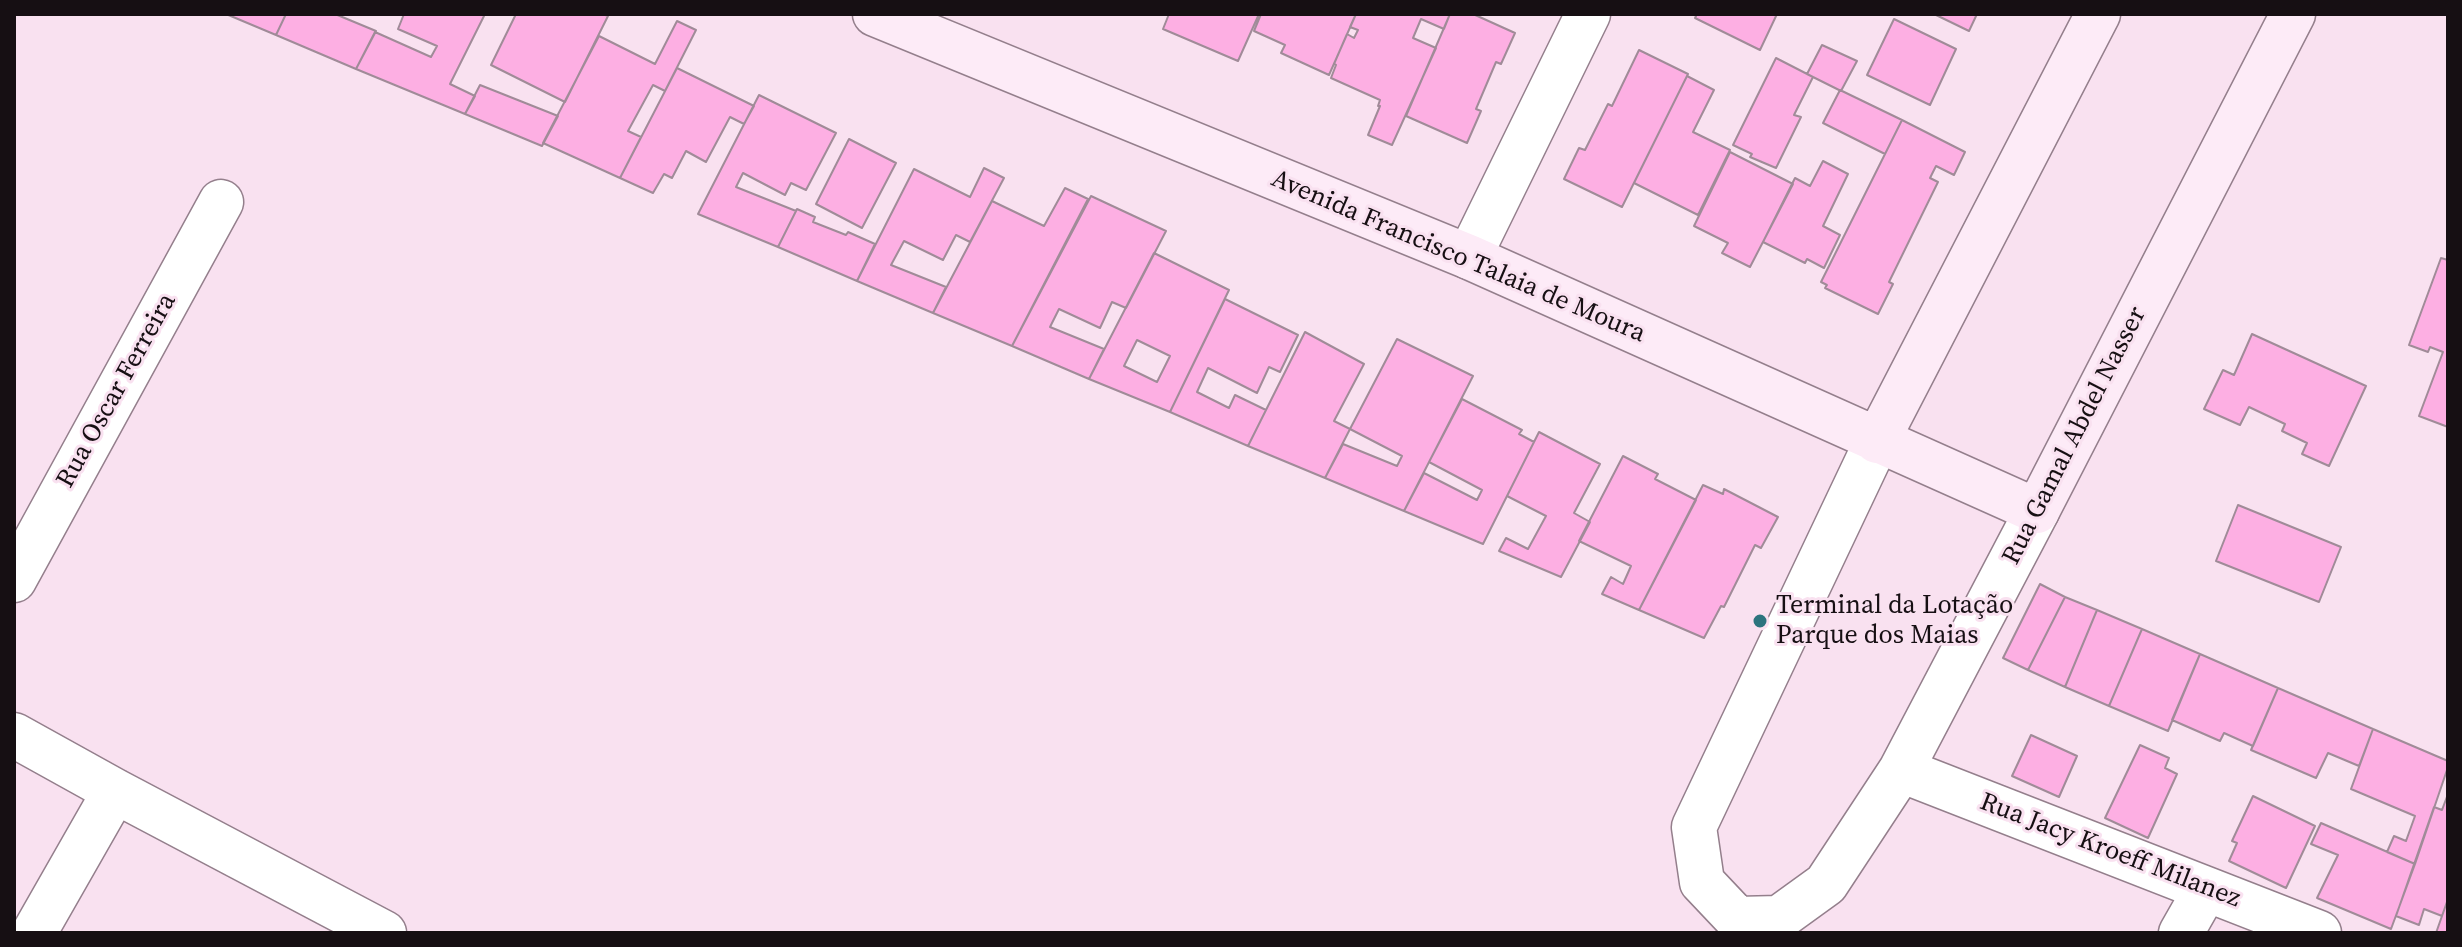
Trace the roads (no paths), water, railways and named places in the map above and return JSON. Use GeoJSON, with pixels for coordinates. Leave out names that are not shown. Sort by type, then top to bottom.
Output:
{"type":"FeatureCollection","features":[{"type":"Feature","properties":{"kind":"street","name":"Avenida Francisco Talaia de Moura"},"geometry":{"type":"LineString","coordinates":[[875,14],[1469,257],[2037,511]]}},
{"type":"Feature","properties":{"kind":"street"},"geometry":{"type":"LineString","coordinates":[[1469,257],[1588,14]]}},
{"type":"Feature","properties":{"kind":"street","name":"Rua Gamal Abdel Nasser"},"geometry":{"type":"LineString","coordinates":[[2098,14],[1877,441],[1694,827],[1702,882],[1737,919],[1779,918],[1826,884],[1901,770],[2293,14]]}},
{"type":"Feature","properties":{"kind":"street","name":"Rua Oscar Ferreira"},"geometry":{"type":"LineString","coordinates":[[14,580],[221,202]]}},
{"type":"Feature","properties":{"kind":"street"},"geometry":{"type":"LineString","coordinates":[[14,735],[384,933]]}},
{"type":"Feature","properties":{"kind":"street","name":"Rua Jacy Kroeff Milanez"},"geometry":{"type":"LineString","coordinates":[[1901,770],[2319,933]]}},
{"type":"Feature","properties":{"kind":"street"},"geometry":{"type":"LineString","coordinates":[[37,932],[115,791]]}},
{"type":"Feature","properties":{"kind":"street"},"geometry":{"type":"LineString","coordinates":[[2181,933],[2206,889]]}},
{"type":"Feature","properties":{"kind":"place","name":"Terminal da Lotação Parque dos Maias"},"geometry":{"type":"Point","coordinates":[1760,621]}}]}
